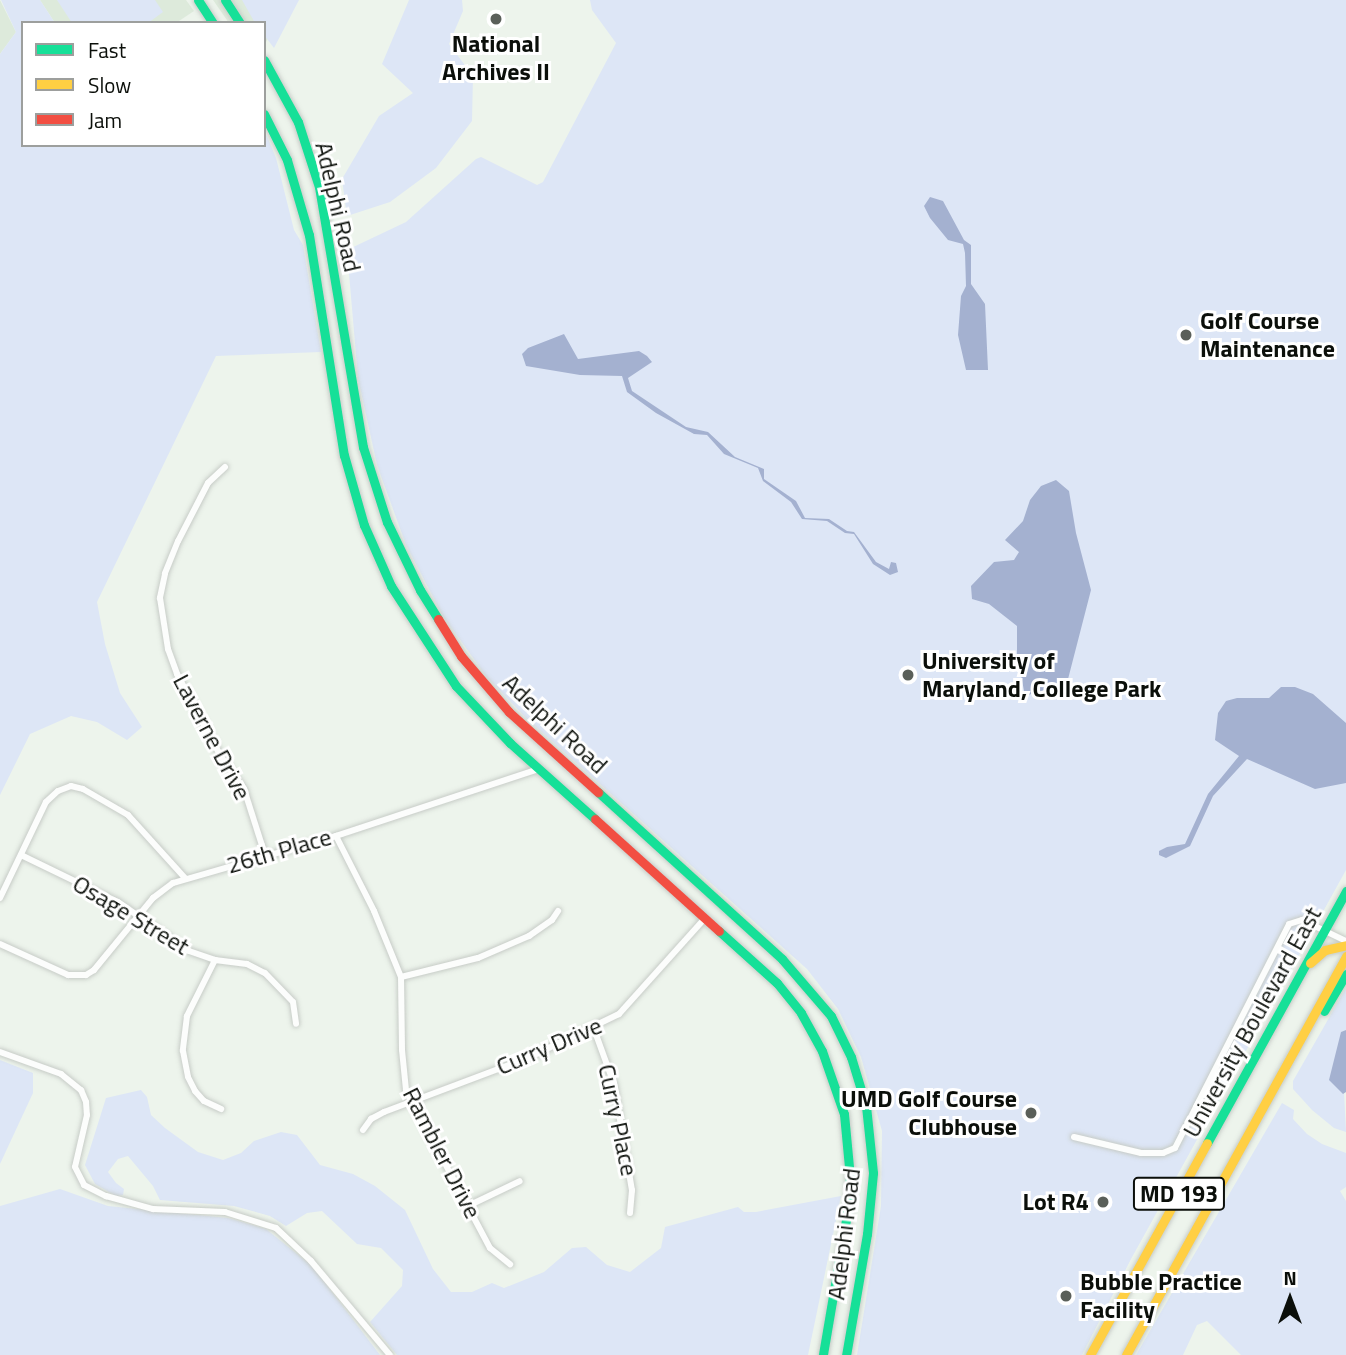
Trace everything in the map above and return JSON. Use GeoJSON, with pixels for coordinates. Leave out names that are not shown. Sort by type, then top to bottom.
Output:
{"type":"FeatureCollection","features":[{"type":"Feature","properties":{"kind":"main road"},"geometry":{"type":"LineString","coordinates":[[198,0],[211,21]]}},
{"type":"Feature","properties":{"kind":"main road"},"geometry":{"type":"LineString","coordinates":[[225,0],[239,21]]}},
{"type":"Feature","properties":{"kind":"main road","name":"Adelphi Road"},"geometry":{"type":"LineString","coordinates":[[266,64],[298,122],[319,187],[363,447],[387,522],[420,590],[461,656],[509,712],[782,959],[819,999],[847,1048],[866,1106],[873,1173],[867,1234],[846,1355]]}},
{"type":"Feature","properties":{"kind":"main road","name":"Adelphi Road"},"geometry":{"type":"LineString","coordinates":[[266,118],[287,160],[309,235],[340,433],[354,494],[368,535],[391,586],[446,672],[510,743],[777,983],[801,1013],[822,1051],[840,1098],[848,1146],[850,1193],[823,1355]]}},
{"type":"Feature","properties":{"kind":"main road","name":"University Boulevard East"},"geometry":{"type":"LineString","coordinates":[[1090,1355],[1346,891]]}},
{"type":"Feature","properties":{"kind":"main road"},"geometry":{"type":"LineString","coordinates":[[1298,979],[1318,955],[1346,943]]}},
{"type":"Feature","properties":{"kind":"main road","name":"University Boulevard East"},"geometry":{"type":"LineString","coordinates":[[1126,1355],[1346,956]]}},
{"type":"Feature","properties":{"kind":"main road"},"geometry":{"type":"LineString","coordinates":[[1302,1038],[1315,1027],[1346,975]]}},
{"type":"Feature","properties":{"kind":"street","name":"Laverne Drive"},"geometry":{"type":"LineString","coordinates":[[225,467],[208,483],[178,541],[162,584],[161,607],[177,674],[220,755],[244,789],[265,855]]}},
{"type":"Feature","properties":{"kind":"street","name":"26th Place"},"geometry":{"type":"LineString","coordinates":[[0,944],[75,977],[90,973],[138,915],[162,891],[186,878],[336,835],[539,769]]}},
{"type":"Feature","properties":{"kind":"street"},"geometry":{"type":"LineString","coordinates":[[0,898],[42,808],[50,797],[71,786],[83,789],[133,820],[186,878]]}},
{"type":"Feature","properties":{"kind":"street","name":"Rambler Drive"},"geometry":{"type":"LineString","coordinates":[[336,835],[374,911],[401,978],[403,1077],[412,1101],[470,1205],[490,1248],[510,1264]]}},
{"type":"Feature","properties":{"kind":"street","name":"Osage Street"},"geometry":{"type":"LineString","coordinates":[[21,855],[118,902],[180,946],[215,960],[247,964],[276,981],[293,1002],[296,1024]]}},
{"type":"Feature","properties":{"kind":"street"},"geometry":{"type":"LineString","coordinates":[[401,978],[478,958],[530,936],[552,920],[558,911]]}},
{"type":"Feature","properties":{"kind":"street","name":"Curry Drive"},"geometry":{"type":"LineString","coordinates":[[363,1130],[371,1119],[528,1058],[594,1029],[619,1014],[705,918]]}},
{"type":"Feature","properties":{"kind":"street"},"geometry":{"type":"LineString","coordinates":[[1074,1138],[1140,1153],[1163,1153],[1175,1147],[1285,929],[1295,920],[1301,920],[1346,943]]}},
{"type":"Feature","properties":{"kind":"street"},"geometry":{"type":"LineString","coordinates":[[215,960],[187,1016],[183,1051],[188,1077],[195,1091],[204,1101],[220,1109]]}},
{"type":"Feature","properties":{"kind":"street","name":"Curry Place"},"geometry":{"type":"LineString","coordinates":[[594,1029],[614,1084],[632,1190],[630,1213]]}},
{"type":"Feature","properties":{"kind":"street"},"geometry":{"type":"LineString","coordinates":[[0,1052],[61,1074],[80,1090],[86,1102],[87,1115],[75,1167],[84,1185],[106,1196],[153,1209],[233,1213],[276,1228],[311,1261],[390,1355]]}},
{"type":"Feature","properties":{"kind":"street"},"geometry":{"type":"LineString","coordinates":[[470,1205],[520,1181]]}},
{"type":"Feature","properties":{"kind":"shaded area"},"geometry":{"type":"Polygon","coordinates":[[[0,0],[16,32],[0,54],[0,0]]]}},
{"type":"Feature","properties":{"kind":"shaded area"},"geometry":{"type":"Polygon","coordinates":[[[1,0],[40,0],[54,21],[21,21],[21,147],[266,147],[266,134],[276,158],[294,230],[303,245],[321,352],[216,356],[97,602],[105,644],[120,693],[142,727],[127,740],[97,722],[71,716],[30,734],[0,795],[0,54],[16,32],[1,0]]]}},
{"type":"Feature","properties":{"kind":"shaded area"},"geometry":{"type":"Polygon","coordinates":[[[40,0],[186,0],[194,11],[179,21],[54,21],[40,0]]]}},
{"type":"Feature","properties":{"kind":"shaded area"},"geometry":{"type":"Polygon","coordinates":[[[57,0],[155,0],[163,12],[151,21],[71,21],[57,0]]]}},
{"type":"Feature","properties":{"kind":"shaded area"},"geometry":{"type":"Polygon","coordinates":[[[213,0],[287,0],[266,42],[266,21],[228,21],[213,0]]]}},
{"type":"Feature","properties":{"kind":"shaded area"},"geometry":{"type":"Polygon","coordinates":[[[242,0],[299,0],[274,48],[266,38],[266,21],[254,21],[242,0]]]}},
{"type":"Feature","properties":{"kind":"shaded area"},"geometry":{"type":"Polygon","coordinates":[[[409,0],[462,0],[463,11],[449,44],[473,76],[472,121],[436,168],[390,202],[347,216],[342,179],[379,116],[413,93],[382,64],[409,0]]]}},
{"type":"Feature","properties":{"kind":"shaded area","name":"University of Maryland, College Park"},"geometry":{"type":"Polygon","coordinates":[[[590,0],[1346,0],[1346,870],[1131,1259],[1082,1355],[857,1355],[881,1206],[882,1131],[861,1057],[838,1009],[807,969],[526,718],[486,676],[443,616],[406,545],[377,465],[358,378],[347,250],[406,222],[481,157],[537,185],[543,182],[616,43],[592,10],[590,0]]]}},
{"type":"Feature","properties":{"kind":"shaded area"},"geometry":{"type":"Polygon","coordinates":[[[1346,988],[1346,1030],[1341,1032],[1346,1132],[1334,1128],[1312,1110],[1293,1089],[1293,1081],[1346,988]]]}},
{"type":"Feature","properties":{"kind":"shaded area"},"geometry":{"type":"Polygon","coordinates":[[[0,1060],[33,1073],[33,1093],[0,1164],[0,1060]]]}},
{"type":"Feature","properties":{"kind":"shaded area"},"geometry":{"type":"Polygon","coordinates":[[[141,1090],[147,1097],[151,1115],[165,1128],[198,1152],[223,1160],[241,1153],[254,1141],[281,1132],[297,1135],[320,1165],[353,1174],[375,1186],[405,1210],[433,1269],[451,1292],[472,1292],[492,1283],[504,1288],[544,1272],[572,1248],[586,1247],[607,1265],[630,1272],[661,1248],[665,1227],[738,1207],[744,1212],[756,1212],[841,1196],[808,1355],[397,1355],[370,1322],[402,1286],[403,1270],[381,1248],[357,1244],[322,1211],[307,1213],[286,1226],[270,1216],[234,1206],[160,1200],[153,1186],[128,1156],[118,1159],[108,1172],[124,1189],[123,1195],[116,1196],[95,1184],[85,1165],[106,1098],[141,1090]]]}},
{"type":"Feature","properties":{"kind":"shaded area"},"geometry":{"type":"Polygon","coordinates":[[[1282,1103],[1294,1110],[1293,1119],[1307,1134],[1322,1144],[1346,1153],[1346,1187],[1340,1191],[1346,1201],[1346,1355],[1241,1355],[1207,1321],[1197,1325],[1183,1355],[1136,1355],[1282,1103]]]}},
{"type":"Feature","properties":{"kind":"shaded area"},"geometry":{"type":"Polygon","coordinates":[[[60,1189],[108,1206],[228,1218],[266,1229],[312,1266],[380,1355],[0,1355],[0,1206],[60,1189]]]}},
{"type":"Feature","properties":{"kind":"water"},"geometry":{"type":"Polygon","coordinates":[[[930,197],[943,201],[964,240],[971,245],[971,284],[985,304],[988,370],[966,370],[958,335],[961,296],[966,286],[965,253],[963,244],[948,240],[930,218],[924,206],[930,197]]]}},
{"type":"Feature","properties":{"kind":"water"},"geometry":{"type":"Polygon","coordinates":[[[564,334],[578,359],[639,351],[647,356],[652,362],[628,378],[632,391],[686,427],[708,432],[735,457],[764,469],[764,479],[796,501],[805,518],[829,519],[847,531],[854,532],[876,562],[889,569],[891,562],[896,563],[898,572],[890,575],[873,564],[854,534],[845,533],[827,521],[802,519],[791,502],[763,481],[758,468],[724,454],[707,435],[694,434],[656,413],[627,392],[622,376],[580,375],[526,366],[522,354],[528,348],[564,334]]]}},
{"type":"Feature","properties":{"kind":"water"},"geometry":{"type":"Polygon","coordinates":[[[1056,480],[1069,491],[1076,533],[1091,590],[1067,683],[1025,696],[1017,654],[1017,626],[989,604],[972,599],[971,586],[994,562],[1014,560],[1019,552],[1005,540],[1023,521],[1030,500],[1041,486],[1056,480]]]}},
{"type":"Feature","properties":{"kind":"water"},"geometry":{"type":"Polygon","coordinates":[[[1281,687],[1295,687],[1313,694],[1346,723],[1346,783],[1315,789],[1247,759],[1213,796],[1190,846],[1166,858],[1159,855],[1159,851],[1167,847],[1185,844],[1208,794],[1239,756],[1215,740],[1218,713],[1226,701],[1237,698],[1269,698],[1281,687]]]}},
{"type":"Feature","properties":{"kind":"water"},"geometry":{"type":"Polygon","coordinates":[[[1346,1030],[1346,1092],[1343,1094],[1329,1080],[1341,1032],[1346,1030]]]}},
{"type":"Feature","properties":{"kind":"traffic: fast"},"geometry":{"type":"LineString","coordinates":[[198,0],[212,21]]}},
{"type":"Feature","properties":{"kind":"traffic: fast"},"geometry":{"type":"LineString","coordinates":[[225,0],[239,21]]}},
{"type":"Feature","properties":{"kind":"traffic: fast"},"geometry":{"type":"LineString","coordinates":[[266,64],[298,122],[319,187],[363,447],[387,522],[420,590],[438,619]]}},
{"type":"Feature","properties":{"kind":"traffic: fast"},"geometry":{"type":"LineString","coordinates":[[266,118],[287,160],[309,235],[344,455],[364,525],[391,586],[456,686],[510,743],[595,819]]}},
{"type":"Feature","properties":{"kind":"traffic: fast"},"geometry":{"type":"LineString","coordinates":[[598,792],[782,959],[831,1016],[851,1057],[866,1106],[873,1173],[867,1234],[846,1355]]}},
{"type":"Feature","properties":{"kind":"traffic: fast"},"geometry":{"type":"LineString","coordinates":[[1207,1143],[1346,891]]}},
{"type":"Feature","properties":{"kind":"traffic: fast"},"geometry":{"type":"LineString","coordinates":[[719,931],[777,983],[801,1013],[822,1051],[844,1114],[850,1177],[848,1208],[823,1355]]}},
{"type":"Feature","properties":{"kind":"traffic: fast"},"geometry":{"type":"LineString","coordinates":[[1324,1011],[1346,974]]}},
{"type":"Feature","properties":{"kind":"traffic: slow"},"geometry":{"type":"LineString","coordinates":[[1310,963],[1325,950],[1346,945]]}},
{"type":"Feature","properties":{"kind":"traffic: slow"},"geometry":{"type":"LineString","coordinates":[[1126,1355],[1346,956]]}},
{"type":"Feature","properties":{"kind":"traffic: slow"},"geometry":{"type":"LineString","coordinates":[[1090,1355],[1207,1143]]}},
{"type":"Feature","properties":{"kind":"traffic: jam"},"geometry":{"type":"LineString","coordinates":[[438,619],[461,656],[509,712],[598,792]]}},
{"type":"Feature","properties":{"kind":"traffic: jam"},"geometry":{"type":"LineString","coordinates":[[595,819],[719,931]]}},
{"type":"Feature","properties":{"kind":"place","name":"National Archives II"},"geometry":{"type":"Point","coordinates":[496,19]}},
{"type":"Feature","properties":{"kind":"place","name":"Golf Course Maintenance"},"geometry":{"type":"Point","coordinates":[1186,335]}},
{"type":"Feature","properties":{"kind":"place","name":"University of Maryland, College Park"},"geometry":{"type":"Point","coordinates":[908,675]}},
{"type":"Feature","properties":{"kind":"place","name":"UMD Golf Course Clubhouse"},"geometry":{"type":"Point","coordinates":[1031,1113]}},
{"type":"Feature","properties":{"kind":"place","name":"Lot R4"},"geometry":{"type":"Point","coordinates":[1103,1202]}},
{"type":"Feature","properties":{"kind":"place","name":"Bubble Practice Facility"},"geometry":{"type":"Point","coordinates":[1066,1296]}}]}
